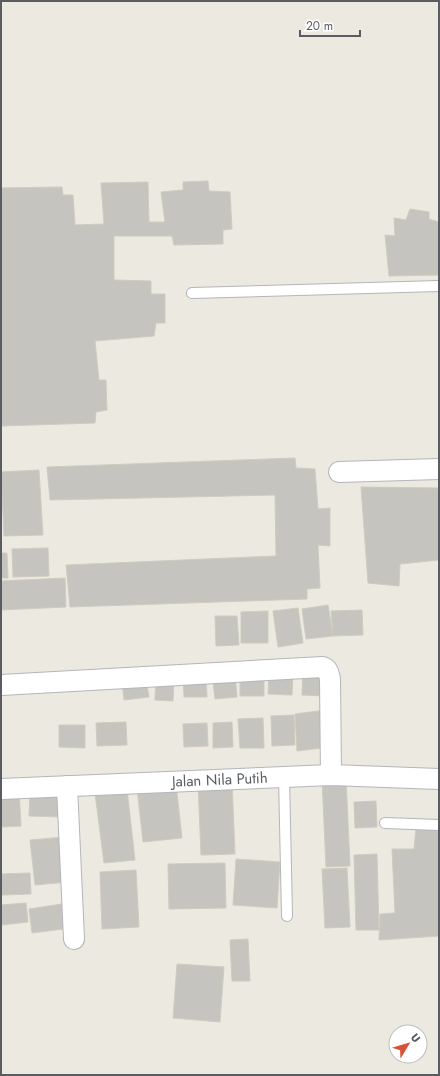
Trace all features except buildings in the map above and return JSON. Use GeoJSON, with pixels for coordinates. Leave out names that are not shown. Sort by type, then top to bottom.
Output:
{"type":"FeatureCollection","features":[{"type":"Feature","properties":{"kind":"street"},"geometry":{"type":"LineString","coordinates":[[339,472],[439,469]]}},
{"type":"Feature","properties":{"kind":"street"},"geometry":{"type":"LineString","coordinates":[[1,685],[323,667],[329,672],[330,679],[332,775]]}},
{"type":"Feature","properties":{"kind":"street","name":"Jalan Nila Putih"},"geometry":{"type":"LineString","coordinates":[[1,789],[332,775],[439,779]]}},
{"type":"Feature","properties":{"kind":"street"},"geometry":{"type":"LineString","coordinates":[[67,786],[74,939]]}},
{"type":"Feature","properties":{"kind":"lane"},"geometry":{"type":"LineString","coordinates":[[192,293],[439,286]]}},
{"type":"Feature","properties":{"kind":"lane"},"geometry":{"type":"LineString","coordinates":[[284,777],[287,916]]}},
{"type":"Feature","properties":{"kind":"lane"},"geometry":{"type":"LineString","coordinates":[[385,823],[439,825]]}}]}
